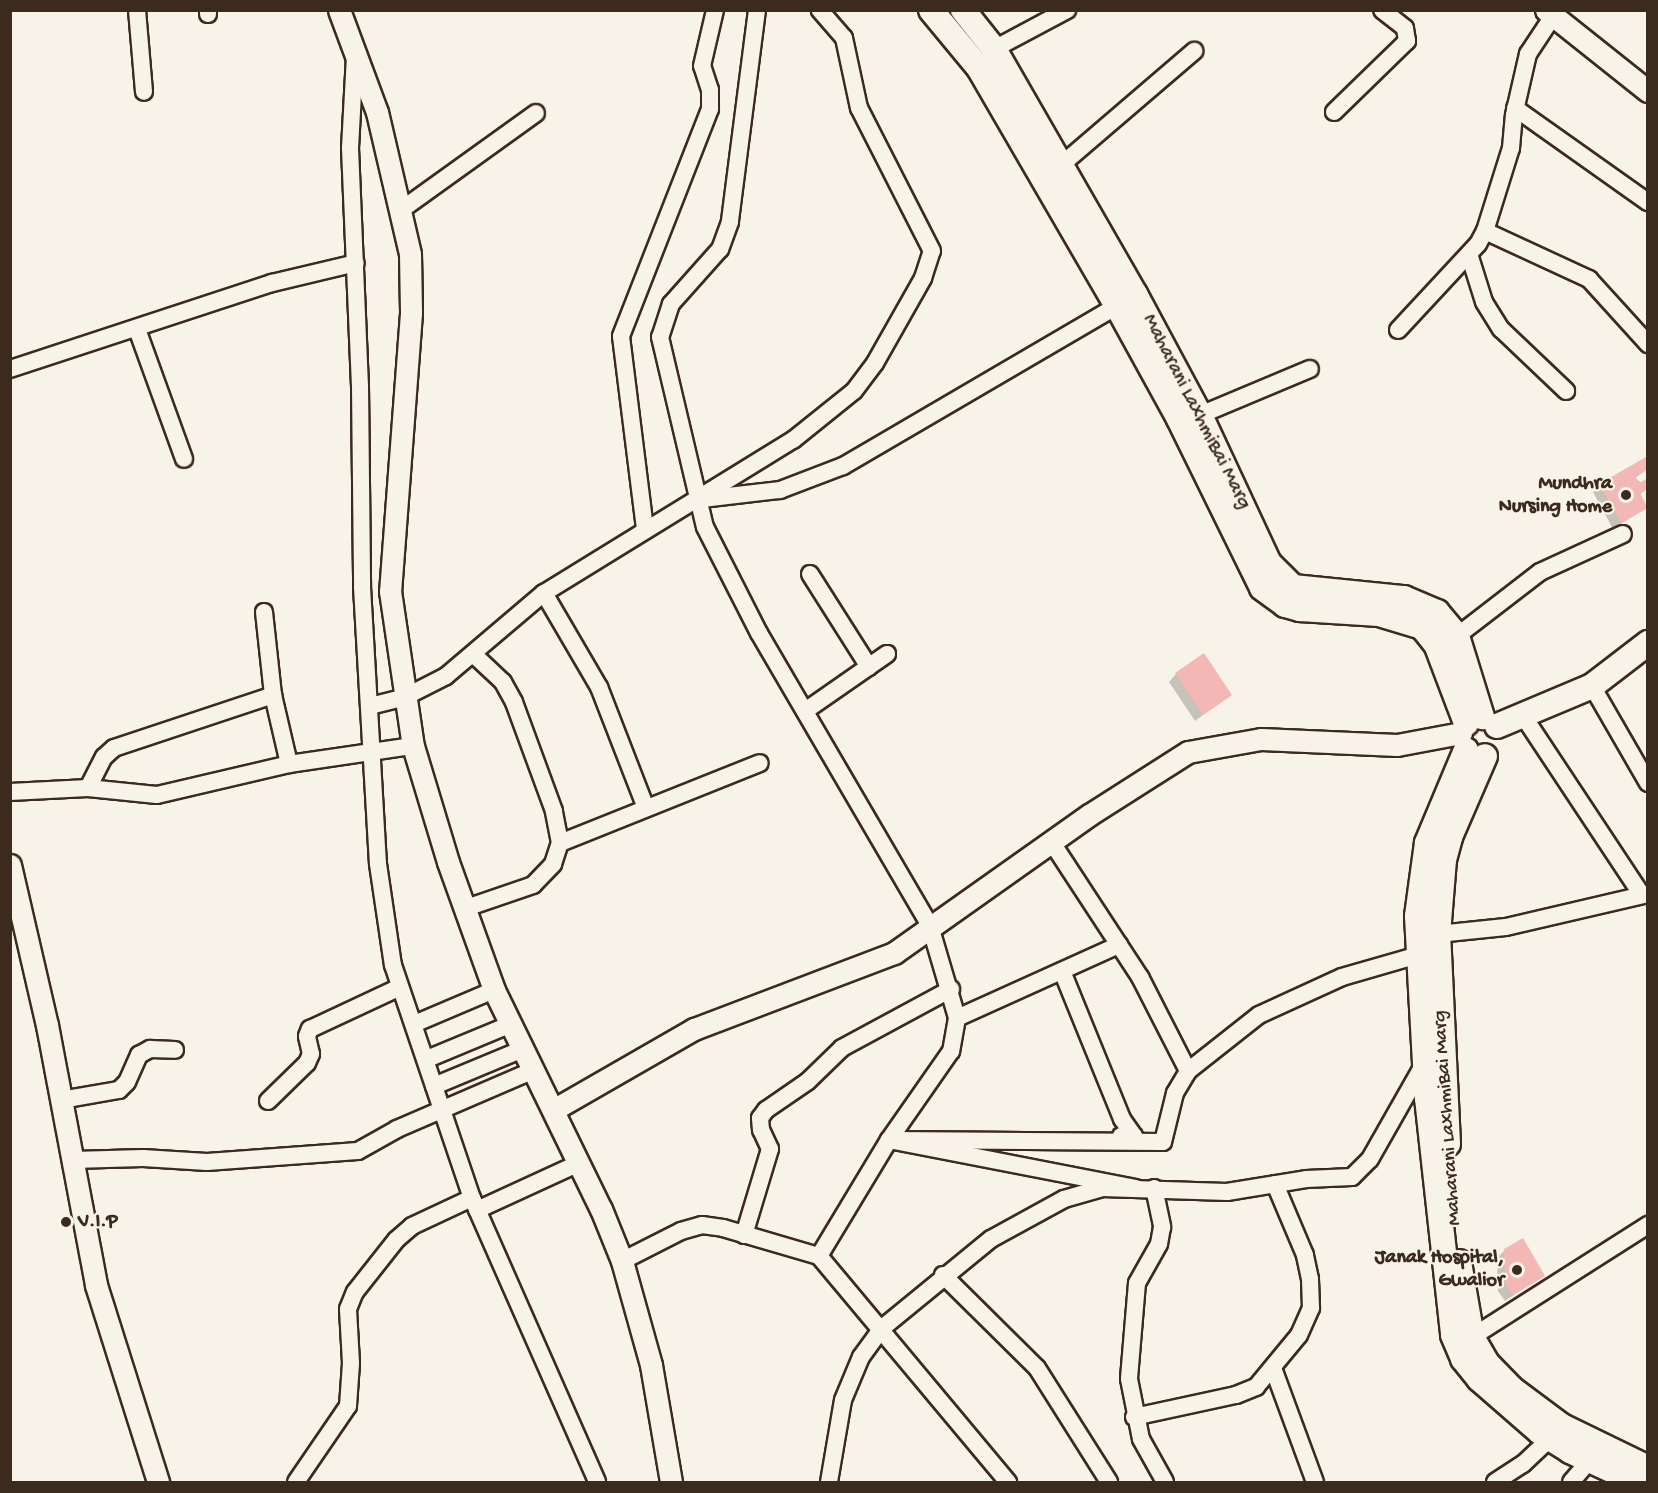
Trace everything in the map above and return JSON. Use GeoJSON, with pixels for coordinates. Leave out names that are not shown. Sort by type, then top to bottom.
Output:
{"type":"FeatureCollection","features":[{"type":"Feature","properties":{"kind":"main road"},"geometry":{"type":"LineString","coordinates":[[931,10],[978,69],[1117,306],[1179,420],[1262,588],[1285,604],[1300,609],[1379,614],[1422,627],[1436,644],[1476,734]]}},
{"type":"Feature","properties":{"kind":"main road","name":"Maharani LaxhmiBai Marg"},"geometry":{"type":"LineString","coordinates":[[963,10],[994,49],[1200,415],[1269,563],[1283,581],[1307,590],[1404,598],[1437,612],[1457,636],[1476,734],[1450,837],[1438,934],[1446,1126],[1460,1271],[1472,1336],[1487,1363],[1556,1432],[1647,1468]]}},
{"type":"Feature","properties":{"kind":"main road"},"geometry":{"type":"LineString","coordinates":[[1637,1482],[1589,1461],[1556,1432],[1479,1379],[1463,1359],[1453,1335],[1424,1065],[1417,916],[1424,857],[1476,734],[1592,686],[1647,643]]}},
{"type":"Feature","properties":{"kind":"street"},"geometry":{"type":"LineString","coordinates":[[137,10],[144,92]]}},
{"type":"Feature","properties":{"kind":"street"},"geometry":{"type":"LineString","coordinates":[[339,10],[377,112],[410,254],[411,313],[390,591],[413,746],[494,990],[579,1163],[622,1261],[651,1365],[671,1482]]}},
{"type":"Feature","properties":{"kind":"street"},"geometry":{"type":"LineString","coordinates":[[645,529],[621,336],[710,109],[710,90],[702,66],[714,10]]}},
{"type":"Feature","properties":{"kind":"street"},"geometry":{"type":"LineString","coordinates":[[757,10],[730,222],[720,249],[671,304],[660,337],[696,500],[759,633],[930,926],[951,989],[957,1018],[951,1051],[889,1140],[819,1256]]}},
{"type":"Feature","properties":{"kind":"street"},"geometry":{"type":"LineString","coordinates":[[370,706],[405,697],[446,676],[474,656],[544,593],[792,440],[854,391],[875,363],[928,265],[932,251],[928,238],[859,108],[848,48],[820,10]]}},
{"type":"Feature","properties":{"kind":"street"},"geometry":{"type":"LineString","coordinates":[[994,49],[1067,10]]}},
{"type":"Feature","properties":{"kind":"street"},"geometry":{"type":"LineString","coordinates":[[1334,112],[1407,41],[1405,28],[1382,10]]}},
{"type":"Feature","properties":{"kind":"street"},"geometry":{"type":"LineString","coordinates":[[1398,330],[1469,254],[1485,231],[1511,148],[1515,108],[1528,54],[1552,12],[1647,91]]}},
{"type":"Feature","properties":{"kind":"street"},"geometry":{"type":"LineString","coordinates":[[1060,166],[1194,51]]}},
{"type":"Feature","properties":{"kind":"street"},"geometry":{"type":"LineString","coordinates":[[356,56],[350,148],[356,263],[362,587],[378,864],[398,988],[427,1059],[434,1086],[475,1204],[597,1482]]}},
{"type":"Feature","properties":{"kind":"street"},"geometry":{"type":"LineString","coordinates":[[1515,108],[1647,202]]}},
{"type":"Feature","properties":{"kind":"street"},"geometry":{"type":"LineString","coordinates":[[401,210],[536,113]]}},
{"type":"Feature","properties":{"kind":"street"},"geometry":{"type":"LineString","coordinates":[[1485,231],[1588,279],[1647,344]]}},
{"type":"Feature","properties":{"kind":"street"},"geometry":{"type":"LineString","coordinates":[[1469,254],[1484,302],[1501,329],[1566,391]]}},
{"type":"Feature","properties":{"kind":"street"},"geometry":{"type":"LineString","coordinates":[[10,369],[272,283],[356,263]]}},
{"type":"Feature","properties":{"kind":"street"},"geometry":{"type":"LineString","coordinates":[[696,500],[780,490],[843,466],[1117,306]]}},
{"type":"Feature","properties":{"kind":"street"},"geometry":{"type":"LineString","coordinates":[[137,329],[184,459]]}},
{"type":"Feature","properties":{"kind":"street"},"geometry":{"type":"LineString","coordinates":[[1200,415],[1310,369]]}},
{"type":"Feature","properties":{"kind":"street"},"geometry":{"type":"LineString","coordinates":[[1457,636],[1540,572],[1623,534]]}},
{"type":"Feature","properties":{"kind":"street"},"geometry":{"type":"LineString","coordinates":[[810,574],[869,667]]}},
{"type":"Feature","properties":{"kind":"street"},"geometry":{"type":"LineString","coordinates":[[544,593],[600,687],[646,808]]}},
{"type":"Feature","properties":{"kind":"street"},"geometry":{"type":"LineString","coordinates":[[264,612],[273,695],[290,764]]}},
{"type":"Feature","properties":{"kind":"street"},"geometry":{"type":"LineString","coordinates":[[805,711],[887,654]]}},
{"type":"Feature","properties":{"kind":"street"},"geometry":{"type":"LineString","coordinates":[[466,908],[533,885],[553,864],[560,843],[554,811],[514,702],[503,682],[474,656]]}},
{"type":"Feature","properties":{"kind":"street"},"geometry":{"type":"LineString","coordinates":[[1592,686],[1644,772]]}},
{"type":"Feature","properties":{"kind":"street"},"geometry":{"type":"LineString","coordinates":[[88,788],[104,758],[114,748],[273,695]]}},
{"type":"Feature","properties":{"kind":"street"},"geometry":{"type":"LineString","coordinates":[[1438,934],[1506,927],[1645,894],[1522,714]]}},
{"type":"Feature","properties":{"kind":"street"},"geometry":{"type":"LineString","coordinates":[[553,1110],[593,1084],[694,1029],[862,968],[894,953],[1051,841],[1152,772],[1188,752],[1212,744],[1261,739],[1397,745],[1476,734]]}},
{"type":"Feature","properties":{"kind":"street"},"geometry":{"type":"LineString","coordinates":[[10,792],[88,788],[157,795],[290,764],[413,746]]}},
{"type":"Feature","properties":{"kind":"street"},"geometry":{"type":"LineString","coordinates":[[560,843],[760,763]]}},
{"type":"Feature","properties":{"kind":"street"},"geometry":{"type":"LineString","coordinates":[[1051,841],[1119,945],[1188,1071]]}},
{"type":"Feature","properties":{"kind":"street"},"geometry":{"type":"LineString","coordinates":[[10,865],[61,1100],[96,1285],[158,1482]]}},
{"type":"Feature","properties":{"kind":"street"},"geometry":{"type":"LineString","coordinates":[[957,1018],[1119,945]]}},
{"type":"Feature","properties":{"kind":"street"},"geometry":{"type":"LineString","coordinates":[[889,1140],[1163,1142],[1175,1093],[1188,1071],[1259,1015],[1342,977],[1418,955]]}},
{"type":"Feature","properties":{"kind":"street"},"geometry":{"type":"LineString","coordinates":[[889,1140],[1134,1136],[1122,1119],[1062,971]]}},
{"type":"Feature","properties":{"kind":"street"},"geometry":{"type":"LineString","coordinates":[[268,1101],[307,1063],[311,1054],[307,1036],[310,1029],[398,988]]}},
{"type":"Feature","properties":{"kind":"street"},"geometry":{"type":"LineString","coordinates":[[744,1235],[770,1149],[761,1130],[760,1118],[766,1110],[808,1081],[842,1048],[951,989]]}},
{"type":"Feature","properties":{"kind":"street"},"geometry":{"type":"LineString","coordinates":[[414,1024],[494,990]]}},
{"type":"Feature","properties":{"kind":"street"},"geometry":{"type":"LineString","coordinates":[[427,1059],[511,1024]]}},
{"type":"Feature","properties":{"kind":"street"},"geometry":{"type":"LineString","coordinates":[[61,1100],[119,1090],[127,1083],[139,1055],[150,1049],[175,1050]]}},
{"type":"Feature","properties":{"kind":"street"},"geometry":{"type":"LineString","coordinates":[[434,1086],[523,1049]]}},
{"type":"Feature","properties":{"kind":"street"},"geometry":{"type":"LineString","coordinates":[[829,1482],[843,1400],[861,1357],[881,1329],[943,1275],[991,1239],[1064,1199],[1102,1188],[1227,1192],[1275,1184],[1342,1179],[1361,1170],[1424,1065]]}},
{"type":"Feature","properties":{"kind":"street"},"geometry":{"type":"LineString","coordinates":[[72,1160],[143,1158],[207,1162],[358,1151],[442,1109],[534,1070]]}},
{"type":"Feature","properties":{"kind":"street"},"geometry":{"type":"LineString","coordinates":[[889,1140],[1136,1188]]}},
{"type":"Feature","properties":{"kind":"street"},"geometry":{"type":"LineString","coordinates":[[296,1482],[348,1406],[351,1381],[348,1309],[355,1292],[396,1240],[412,1226],[579,1163]]}},
{"type":"Feature","properties":{"kind":"street"},"geometry":{"type":"LineString","coordinates":[[1134,1417],[1236,1395],[1256,1387],[1299,1335],[1311,1308],[1305,1255],[1275,1184]]}},
{"type":"Feature","properties":{"kind":"street"},"geometry":{"type":"LineString","coordinates":[[1154,1188],[1162,1227],[1159,1244],[1137,1283],[1130,1340],[1129,1379],[1134,1417],[1141,1439],[1165,1482]]}},
{"type":"Feature","properties":{"kind":"street"},"geometry":{"type":"LineString","coordinates":[[622,1261],[681,1230],[702,1225],[819,1256],[1008,1482]]}},
{"type":"Feature","properties":{"kind":"street"},"geometry":{"type":"LineString","coordinates":[[1472,1336],[1647,1225]]}},
{"type":"Feature","properties":{"kind":"street"},"geometry":{"type":"LineString","coordinates":[[943,1275],[1037,1368],[1109,1482]]}},
{"type":"Feature","properties":{"kind":"street"},"geometry":{"type":"LineString","coordinates":[[1273,1368],[1315,1482]]}},
{"type":"Feature","properties":{"kind":"street"},"geometry":{"type":"LineString","coordinates":[[1495,1482],[1556,1432]]}},
{"type":"Feature","properties":{"kind":"street"},"geometry":{"type":"LineString","coordinates":[[1571,1482],[1589,1461]]}},
{"type":"Feature","properties":{"kind":"building"},"geometry":{"type":"Polygon","coordinates":[[[1646,457],[1648,469],[1635,476],[1639,483],[1648,478],[1648,489],[1640,493],[1648,508],[1621,523],[1599,484],[1646,457]]]}},
{"type":"Feature","properties":{"kind":"building"},"geometry":{"type":"Polygon","coordinates":[[[1204,653],[1232,695],[1203,715],[1175,673],[1204,653]]]}},
{"type":"Feature","properties":{"kind":"building"},"geometry":{"type":"Polygon","coordinates":[[[1523,1238],[1545,1276],[1513,1295],[1505,1283],[1504,1249],[1523,1238]]]}},
{"type":"Feature","properties":{"kind":"place","name":"Mundhra Nursing Home"},"geometry":{"type":"Point","coordinates":[1626,495]}},
{"type":"Feature","properties":{"kind":"place","name":"V.I.P"},"geometry":{"type":"Point","coordinates":[66,1222]}},
{"type":"Feature","properties":{"kind":"place","name":"Janak Hospital, Gwalior"},"geometry":{"type":"Point","coordinates":[1517,1270]}}]}
